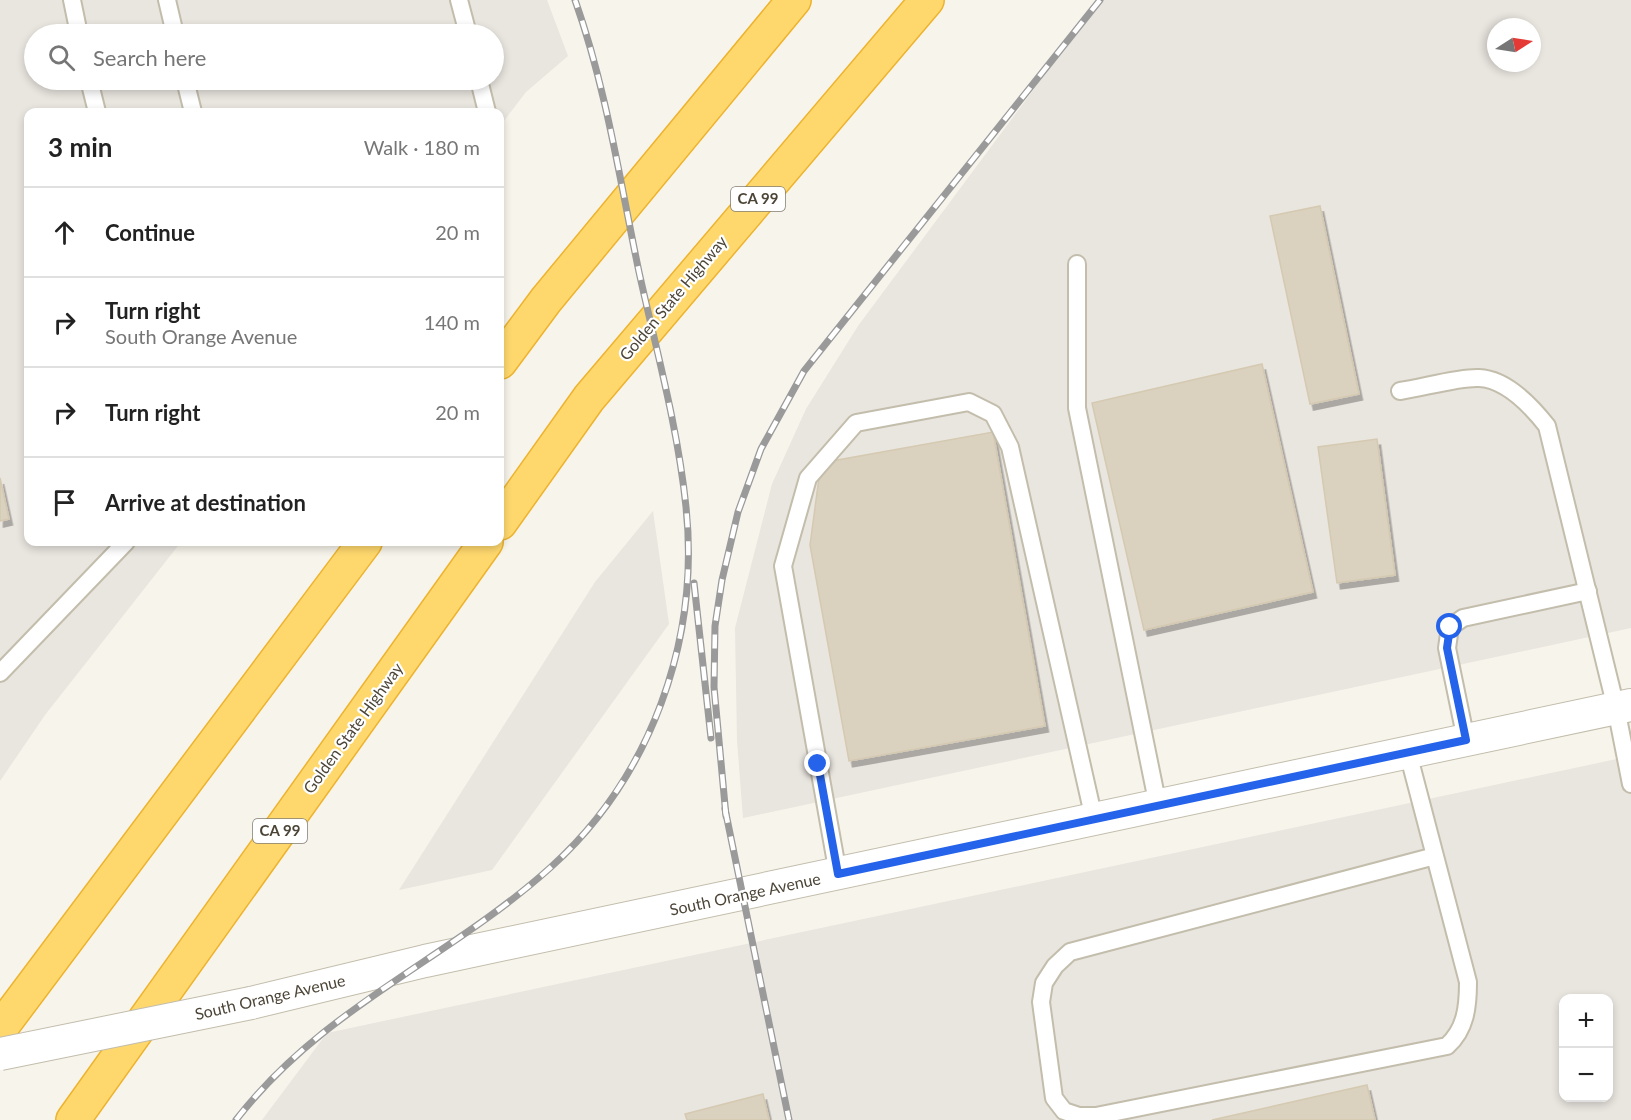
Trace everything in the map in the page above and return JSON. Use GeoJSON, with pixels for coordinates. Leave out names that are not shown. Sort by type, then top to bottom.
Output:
{"type":"FeatureCollection","features":[{"type":"Feature","properties":{"kind":"highway"},"geometry":{"type":"LineString","coordinates":[[504,357],[546,300],[794,0]]}},
{"type":"Feature","properties":{"kind":"highway","name":"Golden State Highway"},"geometry":{"type":"LineString","coordinates":[[504,517],[589,398],[927,0]]}},
{"type":"Feature","properties":{"kind":"highway"},"geometry":{"type":"LineString","coordinates":[[0,1029],[362,546]]}},
{"type":"Feature","properties":{"kind":"highway","name":"Golden State Highway"},"geometry":{"type":"LineString","coordinates":[[73,1120],[483,546]]}},
{"type":"Feature","properties":{"kind":"street","name":"South Orange Avenue"},"geometry":{"type":"LineString","coordinates":[[0,1054],[251,1003],[437,959],[1623,707]]}},
{"type":"Feature","properties":{"kind":"lane"},"geometry":{"type":"LineString","coordinates":[[72,0],[77,24]]}},
{"type":"Feature","properties":{"kind":"lane"},"geometry":{"type":"LineString","coordinates":[[167,0],[173,24]]}},
{"type":"Feature","properties":{"kind":"lane"},"geometry":{"type":"LineString","coordinates":[[459,0],[465,24]]}},
{"type":"Feature","properties":{"kind":"lane"},"geometry":{"type":"LineString","coordinates":[[92,90],[96,108]]}},
{"type":"Feature","properties":{"kind":"lane"},"geometry":{"type":"LineString","coordinates":[[188,90],[192,108]]}},
{"type":"Feature","properties":{"kind":"lane"},"geometry":{"type":"LineString","coordinates":[[482,90],[486,108]]}},
{"type":"Feature","properties":{"kind":"lane"},"geometry":{"type":"LineString","coordinates":[[1077,264],[1077,408],[1158,806]]}},
{"type":"Feature","properties":{"kind":"lane"},"geometry":{"type":"LineString","coordinates":[[1400,392],[1480,378],[1508,388],[1528,403],[1547,426],[1588,591],[1623,707],[1631,783]]}},
{"type":"Feature","properties":{"kind":"lane"},"geometry":{"type":"LineString","coordinates":[[838,874],[783,566],[808,478],[856,423],[969,402],[993,414],[1010,447],[1094,819]]}},
{"type":"Feature","properties":{"kind":"lane"},"geometry":{"type":"LineString","coordinates":[[0,673],[122,546]]}},
{"type":"Feature","properties":{"kind":"lane"},"geometry":{"type":"LineString","coordinates":[[1466,740],[1447,648],[1450,627],[1463,618],[1588,591]]}},
{"type":"Feature","properties":{"kind":"lane"},"geometry":{"type":"LineString","coordinates":[[1408,753],[1435,856],[1468,982],[1468,1004],[1462,1028],[1447,1046],[1096,1116],[1079,1116],[1064,1111],[1054,1098],[1041,1002],[1044,983],[1055,966],[1071,952],[1435,856]]}},
{"type":"Feature","properties":{"kind":"shaded area"},"geometry":{"type":"Polygon","coordinates":[[[0,0],[547,0],[568,56],[526,92],[504,121],[504,108],[24,108],[24,546],[178,546],[45,715],[0,781],[0,0]]]}},
{"type":"Feature","properties":{"kind":"shaded area"},"geometry":{"type":"Polygon","coordinates":[[[1100,0],[1631,0],[1631,628],[743,818],[737,740],[735,628],[772,484],[806,409],[858,326],[1100,0]]]}},
{"type":"Feature","properties":{"kind":"shaded area"},"geometry":{"type":"Polygon","coordinates":[[[653,511],[669,624],[492,870],[399,890],[595,582],[653,511]]]}},
{"type":"Feature","properties":{"kind":"shaded area"},"geometry":{"type":"Polygon","coordinates":[[[1631,756],[1631,1120],[262,1120],[327,1033],[1631,756]]]}},
{"type":"Feature","properties":{"kind":"building"},"geometry":{"type":"Polygon","coordinates":[[[1320,206],[1359,394],[1310,404],[1270,216],[1320,206]]]}},
{"type":"Feature","properties":{"kind":"building"},"geometry":{"type":"Polygon","coordinates":[[[1262,364],[1313,592],[1144,630],[1092,403],[1262,364]]]}},
{"type":"Feature","properties":{"kind":"building"},"geometry":{"type":"Polygon","coordinates":[[[993,432],[1045,726],[849,761],[810,545],[821,463],[993,432]]]}},
{"type":"Feature","properties":{"kind":"building"},"geometry":{"type":"Polygon","coordinates":[[[1377,439],[1395,575],[1337,583],[1318,447],[1377,439]]]}},
{"type":"Feature","properties":{"kind":"building"},"geometry":{"type":"Polygon","coordinates":[[[0,478],[9,519],[0,521],[0,478]]]}},
{"type":"Feature","properties":{"kind":"building"},"geometry":{"type":"Polygon","coordinates":[[[1367,1085],[1375,1120],[1212,1120],[1367,1085]]]}},
{"type":"Feature","properties":{"kind":"building"},"geometry":{"type":"Polygon","coordinates":[[[763,1094],[769,1120],[687,1120],[685,1114],[763,1094]]]}},
{"type":"Feature","properties":{"kind":"railway"},"geometry":{"type":"LineString","coordinates":[[236,1120],[271,1080],[308,1045],[347,1014],[512,900],[551,867],[586,831],[616,791],[641,749],[661,703],[676,656],[685,607],[688,557],[682,477],[672,418],[604,100],[575,0]]}},
{"type":"Feature","properties":{"kind":"railway"},"geometry":{"type":"LineString","coordinates":[[726,816],[714,687],[715,626],[722,580],[738,512],[761,449],[804,371],[1100,0]]}},
{"type":"Feature","properties":{"kind":"railway"},"geometry":{"type":"LineString","coordinates":[[694,583],[711,738]]}},
{"type":"Feature","properties":{"kind":"railway"},"geometry":{"type":"LineString","coordinates":[[725,809],[789,1120]]}},
{"type":"Feature","properties":{"kind":"route"},"geometry":{"type":"LineString","coordinates":[[818,764],[838,874],[1466,740],[1447,648],[1450,627]]}}]}
